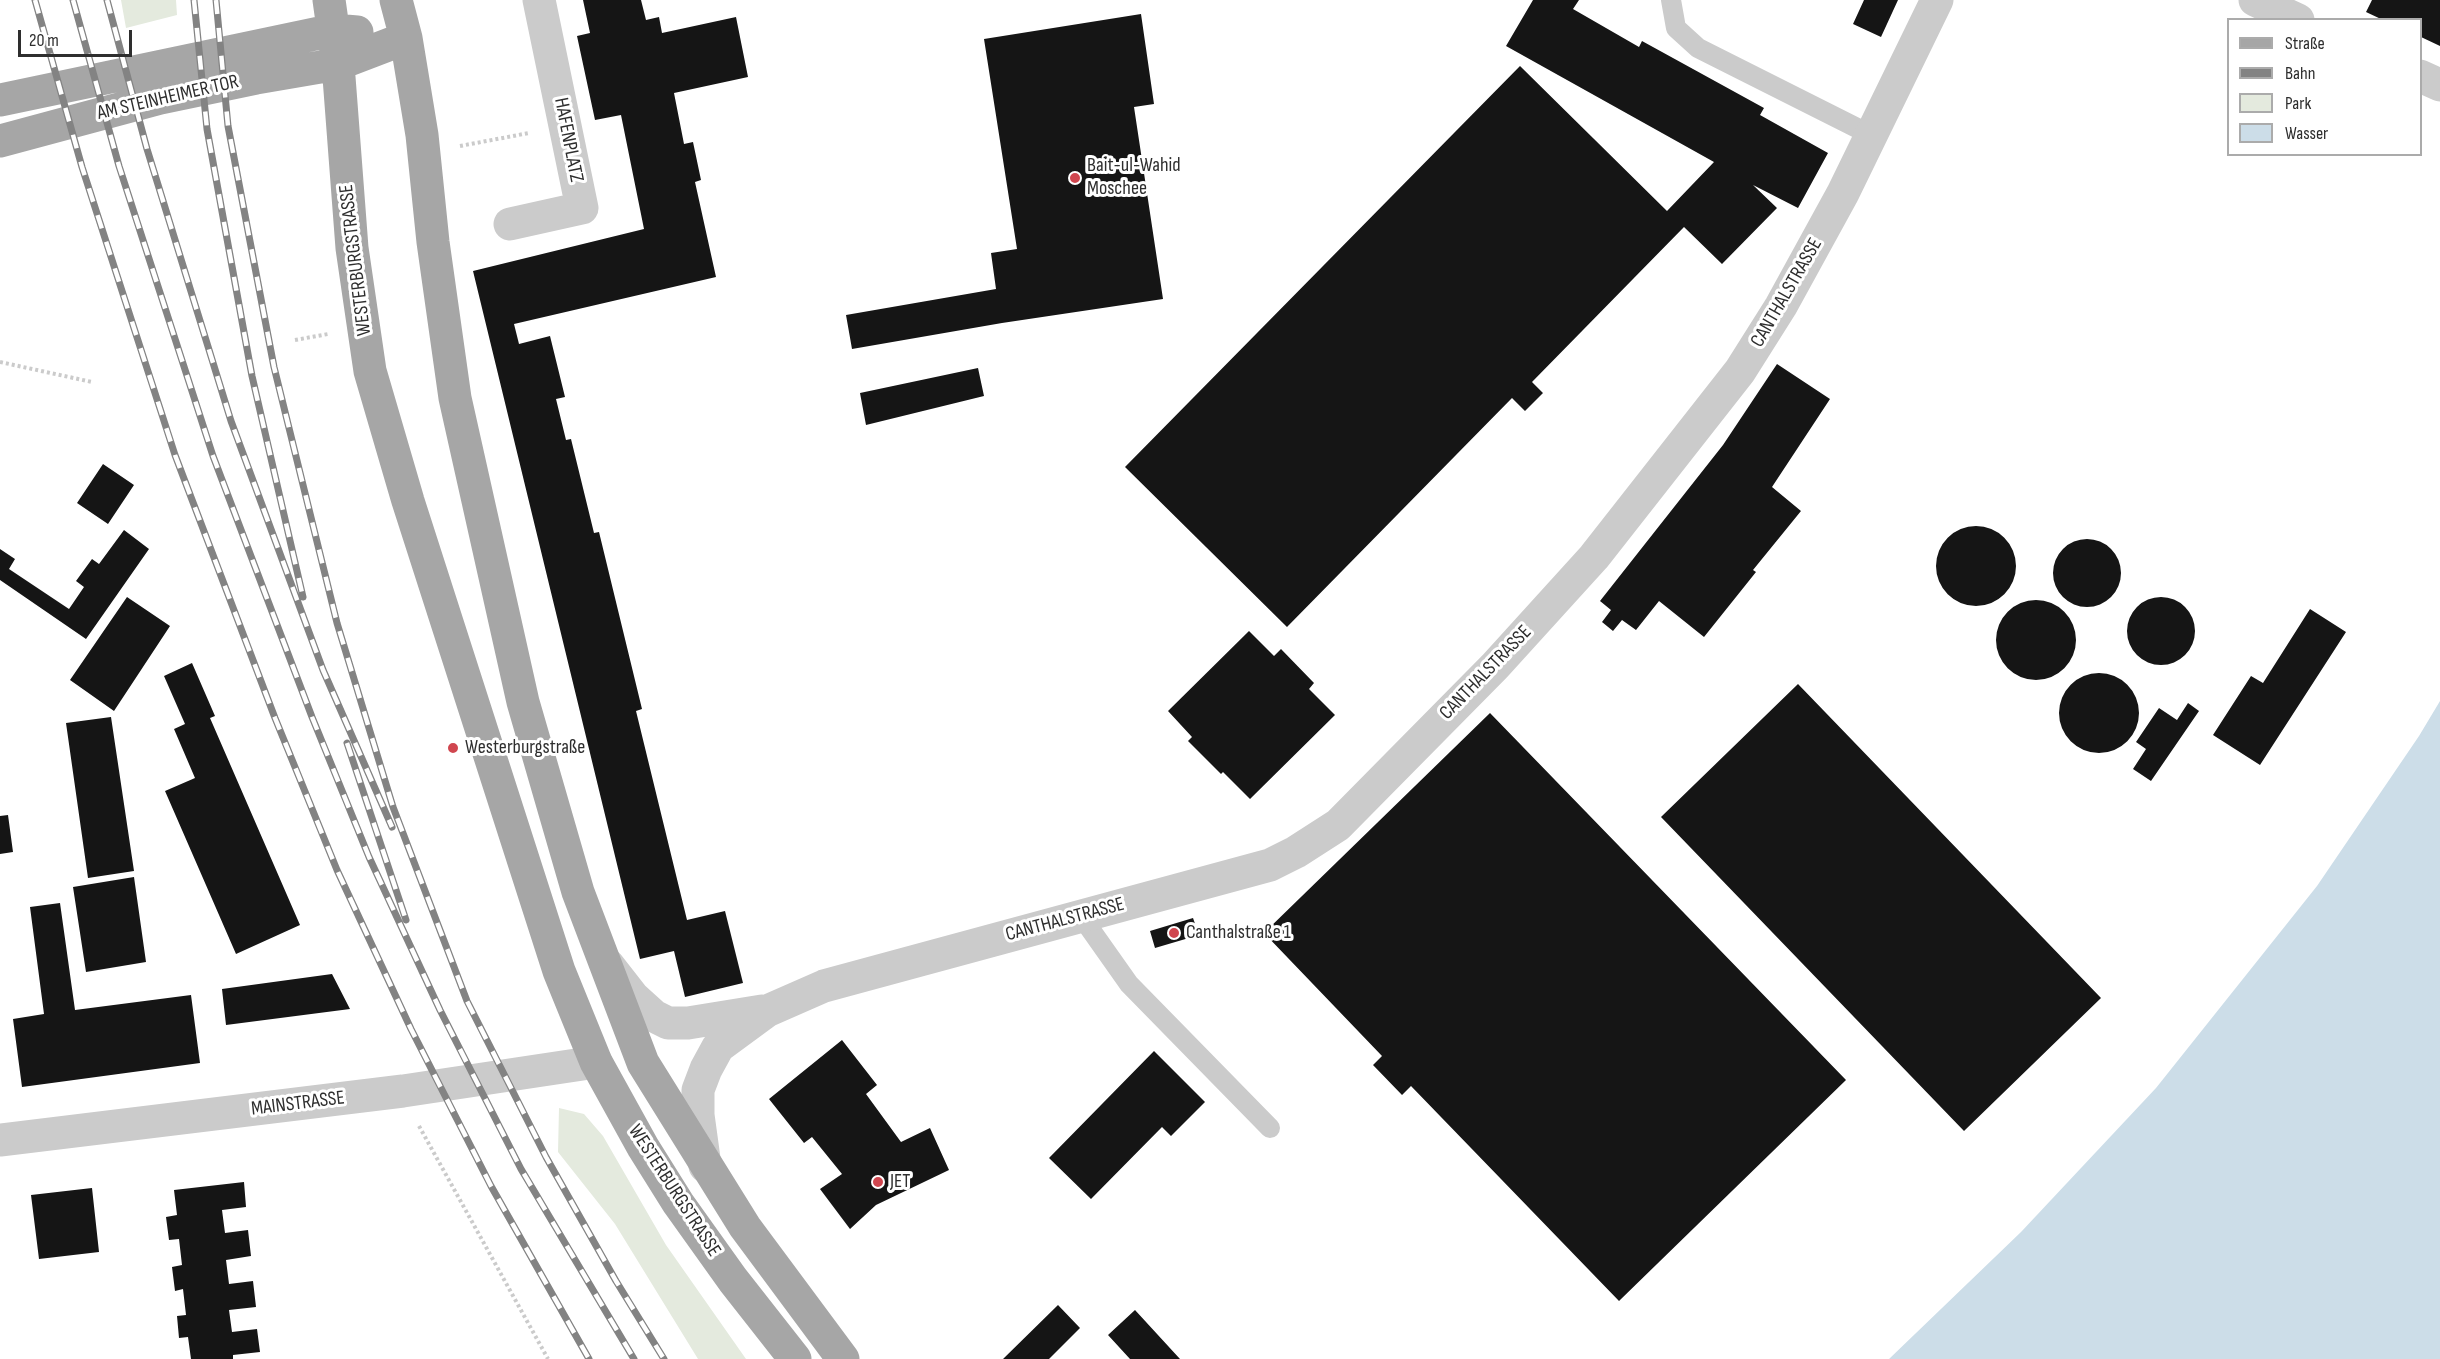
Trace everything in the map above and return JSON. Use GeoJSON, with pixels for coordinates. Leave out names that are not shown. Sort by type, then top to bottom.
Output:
{"type":"FeatureCollection","features":[{"type":"Feature","properties":{"kind":"main road","name":"WESTERBURGSTRASSE"},"geometry":{"type":"LineString","coordinates":[[396,0],[406,38],[422,135],[433,242],[455,398],[522,702],[578,892],[643,1063],[745,1227],[843,1359]]}},
{"type":"Feature","properties":{"kind":"main road","name":"WESTERBURGSTRASSE"},"geometry":{"type":"LineString","coordinates":[[332,15],[352,248],[373,381],[408,501],[559,971],[596,1062],[643,1147],[678,1203],[733,1280],[795,1359]]}},
{"type":"Feature","properties":{"kind":"main road","name":"AM STEINHEIMER TOR"},"geometry":{"type":"LineString","coordinates":[[0,100],[332,15],[406,38]]}},
{"type":"Feature","properties":{"kind":"main road","name":"AM STEINHEIMER TOR"},"geometry":{"type":"LineString","coordinates":[[0,141],[160,98],[338,64],[406,38]]}},
{"type":"Feature","properties":{"kind":"main road"},"geometry":{"type":"LineString","coordinates":[[596,1062],[643,1063]]}},
{"type":"Feature","properties":{"kind":"street","name":"HAFENPLATZ"},"geometry":{"type":"LineString","coordinates":[[510,224],[582,208],[540,0]]}},
{"type":"Feature","properties":{"kind":"street","name":"CANTHALSTRASSE"},"geometry":{"type":"LineString","coordinates":[[705,1166],[698,1115],[698,1090],[706,1069],[718,1047],[767,1011],[824,986],[1270,864],[1296,852],[1338,825],[1503,658],[1594,557],[1740,372],[1781,306],[1843,193],[1937,0]]}},
{"type":"Feature","properties":{"kind":"street"},"geometry":{"type":"LineString","coordinates":[[2255,0],[2294,18]]}},
{"type":"Feature","properties":{"kind":"street"},"geometry":{"type":"LineString","coordinates":[[2422,76],[2440,85]]}},
{"type":"Feature","properties":{"kind":"street","name":"CANTHALSTRASSE"},"geometry":{"type":"LineString","coordinates":[[603,958],[633,997],[654,1016],[668,1023],[688,1023],[767,1011]]}},
{"type":"Feature","properties":{"kind":"street","name":"MAINSTRASSE"},"geometry":{"type":"LineString","coordinates":[[0,1140],[403,1091],[596,1062]]}},
{"type":"Feature","properties":{"kind":"lane"},"geometry":{"type":"LineString","coordinates":[[1671,0],[1676,28],[1698,48],[1871,135]]}},
{"type":"Feature","properties":{"kind":"lane"},"geometry":{"type":"LineString","coordinates":[[1081,916],[1130,984],[1270,1128]]}},
{"type":"Feature","properties":{"kind":"path"},"geometry":{"type":"LineString","coordinates":[[456,147],[534,132]]}},
{"type":"Feature","properties":{"kind":"path"},"geometry":{"type":"LineString","coordinates":[[295,340],[329,333]]}},
{"type":"Feature","properties":{"kind":"path"},"geometry":{"type":"LineString","coordinates":[[0,362],[93,382]]}},
{"type":"Feature","properties":{"kind":"path"},"geometry":{"type":"LineString","coordinates":[[403,1091],[427,1142],[548,1359]]}},
{"type":"Feature","properties":{"kind":"green space"},"geometry":{"type":"Polygon","coordinates":[[[121,0],[176,0],[177,15],[126,28],[121,0]]]}},
{"type":"Feature","properties":{"kind":"green space"},"geometry":{"type":"Polygon","coordinates":[[[559,1108],[584,1114],[603,1136],[666,1245],[746,1359],[698,1359],[615,1224],[558,1152],[559,1108]]]}},
{"type":"Feature","properties":{"kind":"water"},"geometry":{"type":"Polygon","coordinates":[[[2440,701],[2440,1359],[1889,1359],[2021,1232],[2156,1088],[2317,886],[2419,736],[2440,701]]]}},
{"type":"Feature","properties":{"kind":"building"},"geometry":{"type":"Polygon","coordinates":[[[583,0],[641,0],[646,20],[659,17],[662,33],[736,17],[748,77],[674,93],[684,144],[693,142],[701,180],[695,182],[716,277],[514,324],[519,344],[550,336],[565,397],[556,399],[566,440],[571,439],[594,533],[599,532],[642,709],[636,711],[687,920],[725,911],[743,983],[685,997],[674,951],[640,959],[473,271],[644,229],[621,115],[595,120],[577,36],[590,33],[583,0]]]}},
{"type":"Feature","properties":{"kind":"building"},"geometry":{"type":"Polygon","coordinates":[[[1533,0],[1579,0],[1573,9],[1639,47],[1642,41],[1764,108],[1760,115],[1828,153],[1798,208],[1753,185],[1777,208],[1722,264],[1684,227],[1532,382],[1543,393],[1525,411],[1512,398],[1287,627],[1125,467],[1520,66],[1667,211],[1714,162],[1506,46],[1533,0]]]}},
{"type":"Feature","properties":{"kind":"building"},"geometry":{"type":"Polygon","coordinates":[[[1864,0],[1898,0],[1881,37],[1853,24],[1864,0]]]}},
{"type":"Feature","properties":{"kind":"building"},"geometry":{"type":"Polygon","coordinates":[[[2372,0],[2440,0],[2440,46],[2422,37],[2422,18],[2379,18],[2366,12],[2372,0]]]}},
{"type":"Feature","properties":{"kind":"building","name":"Bait-ul-Wahid Moschee"},"geometry":{"type":"Polygon","coordinates":[[[1141,14],[1154,104],[1134,107],[1163,299],[1002,323],[852,349],[846,315],[996,289],[991,253],[1017,249],[984,39],[1141,14]]]}},
{"type":"Feature","properties":{"kind":"building"},"geometry":{"type":"Polygon","coordinates":[[[1777,364],[1830,399],[1772,487],[1801,511],[1753,570],[1756,572],[1704,637],[1659,601],[1636,630],[1622,620],[1613,631],[1602,622],[1611,610],[1600,601],[1723,445],[1777,364]]]}},
{"type":"Feature","properties":{"kind":"building"},"geometry":{"type":"Polygon","coordinates":[[[978,368],[984,396],[866,425],[860,393],[978,368]]]}},
{"type":"Feature","properties":{"kind":"building"},"geometry":{"type":"Polygon","coordinates":[[[103,464],[134,485],[108,524],[77,503],[103,464]]]}},
{"type":"Feature","properties":{"kind":"building"},"geometry":{"type":"Polygon","coordinates":[[[1976,526],[1991,529],[2004,538],[2013,551],[2016,566],[2013,581],[2004,594],[1991,603],[1976,606],[1961,603],[1948,594],[1939,581],[1936,566],[1939,551],[1948,538],[1961,529],[1976,526]]]}},
{"type":"Feature","properties":{"kind":"building"},"geometry":{"type":"Polygon","coordinates":[[[124,530],[149,549],[86,639],[0,580],[0,549],[15,559],[9,569],[69,609],[84,587],[76,581],[92,559],[99,564],[124,530]]]}},
{"type":"Feature","properties":{"kind":"building"},"geometry":{"type":"Polygon","coordinates":[[[2087,539],[2100,542],[2111,549],[2118,560],[2121,573],[2118,586],[2111,597],[2100,604],[2087,607],[2074,604],[2063,597],[2056,586],[2053,573],[2056,560],[2063,549],[2074,542],[2087,539]]]}},
{"type":"Feature","properties":{"kind":"building"},"geometry":{"type":"Polygon","coordinates":[[[127,597],[170,626],[114,711],[70,680],[127,597]]]}},
{"type":"Feature","properties":{"kind":"building"},"geometry":{"type":"Polygon","coordinates":[[[2161,597],[2174,600],[2185,607],[2192,618],[2195,631],[2192,644],[2185,655],[2174,662],[2161,665],[2148,662],[2137,655],[2130,644],[2127,631],[2130,618],[2137,607],[2148,600],[2161,597]]]}},
{"type":"Feature","properties":{"kind":"building"},"geometry":{"type":"Polygon","coordinates":[[[2036,600],[2051,603],[2064,612],[2073,625],[2076,640],[2073,655],[2064,668],[2051,677],[2036,680],[2021,677],[2008,668],[1999,655],[1996,640],[1999,625],[2008,612],[2021,603],[2036,600]]]}},
{"type":"Feature","properties":{"kind":"building"},"geometry":{"type":"Polygon","coordinates":[[[2310,609],[2346,632],[2260,765],[2213,735],[2251,676],[2263,683],[2310,609]]]}},
{"type":"Feature","properties":{"kind":"building"},"geometry":{"type":"Polygon","coordinates":[[[1249,631],[1274,656],[1281,649],[1314,683],[1309,689],[1335,715],[1250,799],[1188,741],[1192,737],[1168,711],[1249,631]]]}},
{"type":"Feature","properties":{"kind":"building"},"geometry":{"type":"Polygon","coordinates":[[[192,663],[215,716],[210,718],[300,925],[236,954],[165,791],[195,778],[174,729],[185,724],[164,676],[192,663]]]}},
{"type":"Feature","properties":{"kind":"building"},"geometry":{"type":"Polygon","coordinates":[[[2099,673],[2114,676],[2127,685],[2136,698],[2139,713],[2136,728],[2127,741],[2114,750],[2099,753],[2084,750],[2071,741],[2062,728],[2059,713],[2062,698],[2071,685],[2084,676],[2099,673]]]}},
{"type":"Feature","properties":{"kind":"building"},"geometry":{"type":"Polygon","coordinates":[[[1798,684],[2101,998],[1964,1131],[1661,817],[1798,684]]]}},
{"type":"Feature","properties":{"kind":"building"},"geometry":{"type":"Polygon","coordinates":[[[2188,703],[2199,711],[2151,781],[2133,769],[2146,749],[2136,742],[2159,708],[2177,720],[2188,703]]]}},
{"type":"Feature","properties":{"kind":"building"},"geometry":{"type":"Polygon","coordinates":[[[1490,713],[1846,1080],[1619,1301],[1411,1086],[1402,1095],[1373,1065],[1382,1056],[1264,933],[1490,713]]]}},
{"type":"Feature","properties":{"kind":"building"},"geometry":{"type":"Polygon","coordinates":[[[111,717],[134,871],[88,878],[66,723],[111,717]]]}},
{"type":"Feature","properties":{"kind":"building"},"geometry":{"type":"Polygon","coordinates":[[[8,815],[13,852],[0,854],[0,816],[8,815]]]}},
{"type":"Feature","properties":{"kind":"building"},"geometry":{"type":"Polygon","coordinates":[[[134,877],[146,962],[86,972],[73,887],[134,877]]]}},
{"type":"Feature","properties":{"kind":"building"},"geometry":{"type":"Polygon","coordinates":[[[60,903],[75,1010],[191,995],[200,1063],[22,1087],[13,1019],[44,1014],[30,907],[60,903]]]}},
{"type":"Feature","properties":{"kind":"building","name":"Canthalstraße 1"},"geometry":{"type":"Polygon","coordinates":[[[1193,918],[1199,935],[1155,948],[1150,931],[1193,918]]]}},
{"type":"Feature","properties":{"kind":"building"},"geometry":{"type":"Polygon","coordinates":[[[332,974],[350,1009],[226,1025],[222,989],[332,974]]]}},
{"type":"Feature","properties":{"kind":"building"},"geometry":{"type":"Polygon","coordinates":[[[842,1040],[877,1085],[866,1094],[901,1142],[930,1128],[949,1170],[876,1205],[850,1229],[820,1189],[842,1174],[812,1137],[804,1143],[769,1099],[842,1040]]]}},
{"type":"Feature","properties":{"kind":"building"},"geometry":{"type":"Polygon","coordinates":[[[1154,1051],[1205,1102],[1171,1136],[1162,1127],[1091,1199],[1049,1158],[1154,1051]]]}},
{"type":"Feature","properties":{"kind":"building"},"geometry":{"type":"Polygon","coordinates":[[[244,1182],[246,1207],[222,1210],[225,1233],[248,1230],[251,1256],[226,1260],[229,1284],[253,1281],[256,1307],[229,1310],[232,1332],[257,1329],[260,1352],[233,1355],[233,1359],[191,1359],[188,1337],[179,1338],[177,1316],[186,1315],[183,1289],[175,1291],[172,1267],[182,1265],[179,1239],[169,1240],[166,1217],[177,1215],[174,1190],[244,1182]]]}},
{"type":"Feature","properties":{"kind":"building"},"geometry":{"type":"Polygon","coordinates":[[[92,1188],[99,1252],[39,1259],[31,1195],[92,1188]]]}},
{"type":"Feature","properties":{"kind":"building"},"geometry":{"type":"Polygon","coordinates":[[[1058,1305],[1080,1328],[1049,1359],[1003,1359],[1058,1305]]]}},
{"type":"Feature","properties":{"kind":"building"},"geometry":{"type":"Polygon","coordinates":[[[1135,1310],[1180,1359],[1130,1359],[1108,1335],[1135,1310]]]}},
{"type":"Feature","properties":{"kind":"railway"},"geometry":{"type":"LineString","coordinates":[[35,0],[82,167],[175,455],[275,718],[337,870],[411,1029],[491,1186],[589,1359]]}},
{"type":"Feature","properties":{"kind":"railway"},"geometry":{"type":"LineString","coordinates":[[73,0],[119,166],[213,456],[312,717],[369,857],[440,1010],[521,1169],[634,1359]]}},
{"type":"Feature","properties":{"kind":"railway"},"geometry":{"type":"LineString","coordinates":[[107,0],[147,149],[231,421],[323,670],[392,827]]}},
{"type":"Feature","properties":{"kind":"railway"},"geometry":{"type":"LineString","coordinates":[[194,0],[207,129],[252,376],[303,597]]}},
{"type":"Feature","properties":{"kind":"railway"},"geometry":{"type":"LineString","coordinates":[[216,0],[228,126],[274,367],[337,623],[393,807],[467,1001],[546,1157],[616,1281],[664,1359]]}},
{"type":"Feature","properties":{"kind":"railway"},"geometry":{"type":"LineString","coordinates":[[347,743],[406,920]]}},
{"type":"Feature","properties":{"kind":"place","name":"Bait-ul-Wahid Moschee"},"geometry":{"type":"Point","coordinates":[1075,178]}},
{"type":"Feature","properties":{"kind":"place","name":"Westerburgstraße"},"geometry":{"type":"Point","coordinates":[453,748]}},
{"type":"Feature","properties":{"kind":"place","name":"Canthalstraße 1"},"geometry":{"type":"Point","coordinates":[1174,933]}},
{"type":"Feature","properties":{"kind":"place","name":"JET"},"geometry":{"type":"Point","coordinates":[878,1182]}}]}
